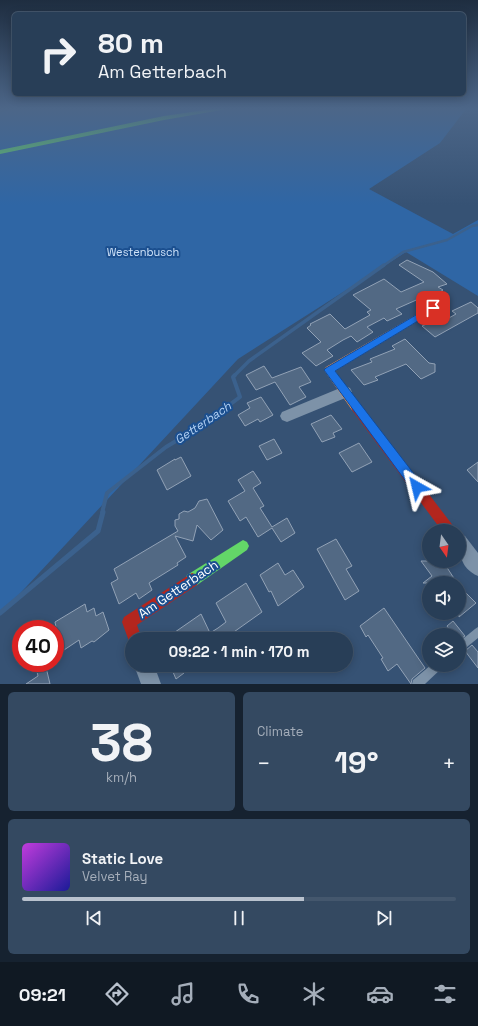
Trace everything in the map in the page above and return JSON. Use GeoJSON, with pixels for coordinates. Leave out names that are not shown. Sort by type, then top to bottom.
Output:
{"type":"FeatureCollection","features":[{"type":"Feature","properties":{"kind":"street"},"geometry":{"type":"LineString","coordinates":[[0,152],[53,141]]}},
{"type":"Feature","properties":{"kind":"street"},"geometry":{"type":"LineString","coordinates":[[433,308],[329,370],[445,524]]}},
{"type":"Feature","properties":{"kind":"street"},"geometry":{"type":"LineString","coordinates":[[287,416],[345,392]]}},
{"type":"Feature","properties":{"kind":"street","name":"Am Getterbach"},"geometry":{"type":"LineString","coordinates":[[133,632],[129,622],[243,546]]}},
{"type":"Feature","properties":{"kind":"street"},"geometry":{"type":"LineString","coordinates":[[466,552],[478,568]]}},
{"type":"Feature","properties":{"kind":"street"},"geometry":{"type":"LineString","coordinates":[[147,672],[151,684]]}},
{"type":"Feature","properties":{"kind":"lane"},"geometry":{"type":"LineString","coordinates":[[466,642],[478,632]]}},
{"type":"Feature","properties":{"kind":"lane"},"geometry":{"type":"LineString","coordinates":[[417,684],[432,672]]}},
{"type":"Feature","properties":{"kind":"green space","name":"Westenbusch"},"geometry":{"type":"Polygon","coordinates":[[[0,141],[442,141],[369,189],[453,234],[478,220],[478,296],[406,252],[238,359],[0,615],[0,141]]]}},
{"type":"Feature","properties":{"kind":"building"},"geometry":{"type":"Polygon","coordinates":[[[407,260],[433,272],[447,284],[438,287],[443,290],[435,295],[432,293],[396,309],[402,314],[387,321],[384,318],[367,327],[373,332],[357,342],[351,336],[343,340],[327,350],[333,356],[316,366],[302,353],[321,342],[307,328],[311,325],[310,324],[330,314],[345,329],[370,315],[367,312],[371,310],[353,295],[384,279],[401,292],[424,282],[399,265],[407,260]]]}},
{"type":"Feature","properties":{"kind":"building"},"geometry":{"type":"Polygon","coordinates":[[[471,302],[478,308],[478,313],[435,337],[422,326],[436,320],[440,323],[456,314],[452,311],[471,302]]]}},
{"type":"Feature","properties":{"kind":"building"},"geometry":{"type":"Polygon","coordinates":[[[405,339],[429,363],[435,364],[435,372],[421,379],[406,364],[375,377],[378,380],[364,385],[351,370],[372,362],[370,359],[395,349],[392,346],[405,339]]]}},
{"type":"Feature","properties":{"kind":"building"},"geometry":{"type":"Polygon","coordinates":[[[264,366],[272,378],[301,367],[311,382],[299,387],[306,397],[290,405],[275,382],[256,390],[246,375],[264,366]]]}},
{"type":"Feature","properties":{"kind":"building"},"geometry":{"type":"Polygon","coordinates":[[[261,397],[273,415],[260,422],[258,419],[245,426],[238,415],[250,408],[247,403],[261,397]]]}},
{"type":"Feature","properties":{"kind":"building"},"geometry":{"type":"Polygon","coordinates":[[[331,415],[342,429],[333,433],[335,437],[322,442],[311,424],[331,415]]]}},
{"type":"Feature","properties":{"kind":"building"},"geometry":{"type":"Polygon","coordinates":[[[274,439],[282,453],[267,460],[259,446],[274,439]]]}},
{"type":"Feature","properties":{"kind":"building"},"geometry":{"type":"Polygon","coordinates":[[[359,443],[372,462],[352,472],[339,453],[359,443]]]}},
{"type":"Feature","properties":{"kind":"building"},"geometry":{"type":"Polygon","coordinates":[[[181,457],[191,476],[167,490],[157,470],[181,457]]]}},
{"type":"Feature","properties":{"kind":"building"},"geometry":{"type":"Polygon","coordinates":[[[478,462],[478,482],[467,470],[478,462]]]}},
{"type":"Feature","properties":{"kind":"building"},"geometry":{"type":"Polygon","coordinates":[[[253,471],[261,483],[253,488],[264,506],[260,508],[272,527],[287,518],[295,533],[281,542],[272,528],[258,537],[246,517],[240,521],[228,501],[245,491],[238,480],[253,471]]]}},
{"type":"Feature","properties":{"kind":"building"},"geometry":{"type":"Polygon","coordinates":[[[207,499],[223,530],[211,540],[197,525],[193,541],[175,536],[186,557],[177,563],[178,565],[149,583],[152,590],[139,599],[136,593],[119,604],[111,583],[118,579],[114,569],[178,531],[175,526],[175,520],[179,519],[179,514],[184,511],[188,512],[195,508],[199,501],[207,499]]]}},
{"type":"Feature","properties":{"kind":"building"},"geometry":{"type":"Polygon","coordinates":[[[336,539],[352,566],[346,569],[359,591],[345,600],[317,549],[336,539]]]}},
{"type":"Feature","properties":{"kind":"building"},"geometry":{"type":"Polygon","coordinates":[[[278,563],[285,575],[293,570],[304,587],[278,606],[271,591],[269,592],[260,575],[278,563]]]}},
{"type":"Feature","properties":{"kind":"building"},"geometry":{"type":"Polygon","coordinates":[[[426,568],[447,568],[452,576],[432,576],[426,568]]]}},
{"type":"Feature","properties":{"kind":"building"},"geometry":{"type":"Polygon","coordinates":[[[246,583],[262,612],[234,632],[212,632],[226,622],[216,603],[246,583]]]}},
{"type":"Feature","properties":{"kind":"building"},"geometry":{"type":"Polygon","coordinates":[[[466,593],[476,603],[466,611],[466,593]]]}},
{"type":"Feature","properties":{"kind":"building"},"geometry":{"type":"Polygon","coordinates":[[[85,604],[87,612],[94,608],[96,616],[103,612],[109,630],[94,642],[92,641],[81,648],[79,640],[64,650],[64,620],[58,620],[85,604]]]}},
{"type":"Feature","properties":{"kind":"building"},"geometry":{"type":"Polygon","coordinates":[[[384,608],[422,664],[422,671],[412,679],[411,684],[397,664],[388,671],[381,659],[383,658],[368,635],[366,637],[360,626],[384,608]]]}},
{"type":"Feature","properties":{"kind":"building"},"geometry":{"type":"Polygon","coordinates":[[[201,614],[210,632],[175,632],[201,614]]]}},
{"type":"Feature","properties":{"kind":"building"},"geometry":{"type":"Polygon","coordinates":[[[453,621],[459,628],[448,628],[447,626],[453,621]]]}},
{"type":"Feature","properties":{"kind":"building"},"geometry":{"type":"Polygon","coordinates":[[[472,645],[478,652],[478,668],[466,652],[466,650],[472,645]]]}},
{"type":"Feature","properties":{"kind":"building"},"geometry":{"type":"Polygon","coordinates":[[[37,672],[47,672],[50,684],[26,684],[38,676],[37,672]]]}},
{"type":"Feature","properties":{"kind":"building"},"geometry":{"type":"Polygon","coordinates":[[[173,672],[184,672],[184,673],[176,679],[173,672]]]}},
{"type":"Feature","properties":{"kind":"waterway","name":"Getterbach"},"geometry":{"type":"LineString","coordinates":[[383,266],[403,252],[447,240],[472,226],[478,225]]}},
{"type":"Feature","properties":{"kind":"waterway","name":"Getterbach"},"geometry":{"type":"LineString","coordinates":[[102,513],[107,493],[166,447],[201,426],[240,397],[233,377],[249,361],[384,265]]}},
{"type":"Feature","properties":{"kind":"waterway","name":"Getterbach"},"geometry":{"type":"LineString","coordinates":[[0,613],[98,531],[103,512]]}},
{"type":"Feature","properties":{"kind":"traffic: fast"},"geometry":{"type":"LineString","coordinates":[[0,152],[53,141]]}},
{"type":"Feature","properties":{"kind":"traffic: fast"},"geometry":{"type":"LineString","coordinates":[[192,580],[243,546]]}},
{"type":"Feature","properties":{"kind":"traffic: slow"},"geometry":{"type":"LineString","coordinates":[[356,407],[329,370],[433,308]]}},
{"type":"Feature","properties":{"kind":"traffic: jam"},"geometry":{"type":"LineString","coordinates":[[356,407],[445,524]]}},
{"type":"Feature","properties":{"kind":"traffic: jam"},"geometry":{"type":"LineString","coordinates":[[133,632],[129,622],[192,580]]}},
{"type":"Feature","properties":{"kind":"route"},"geometry":{"type":"LineString","coordinates":[[417,487],[329,370],[433,308]]}}]}
